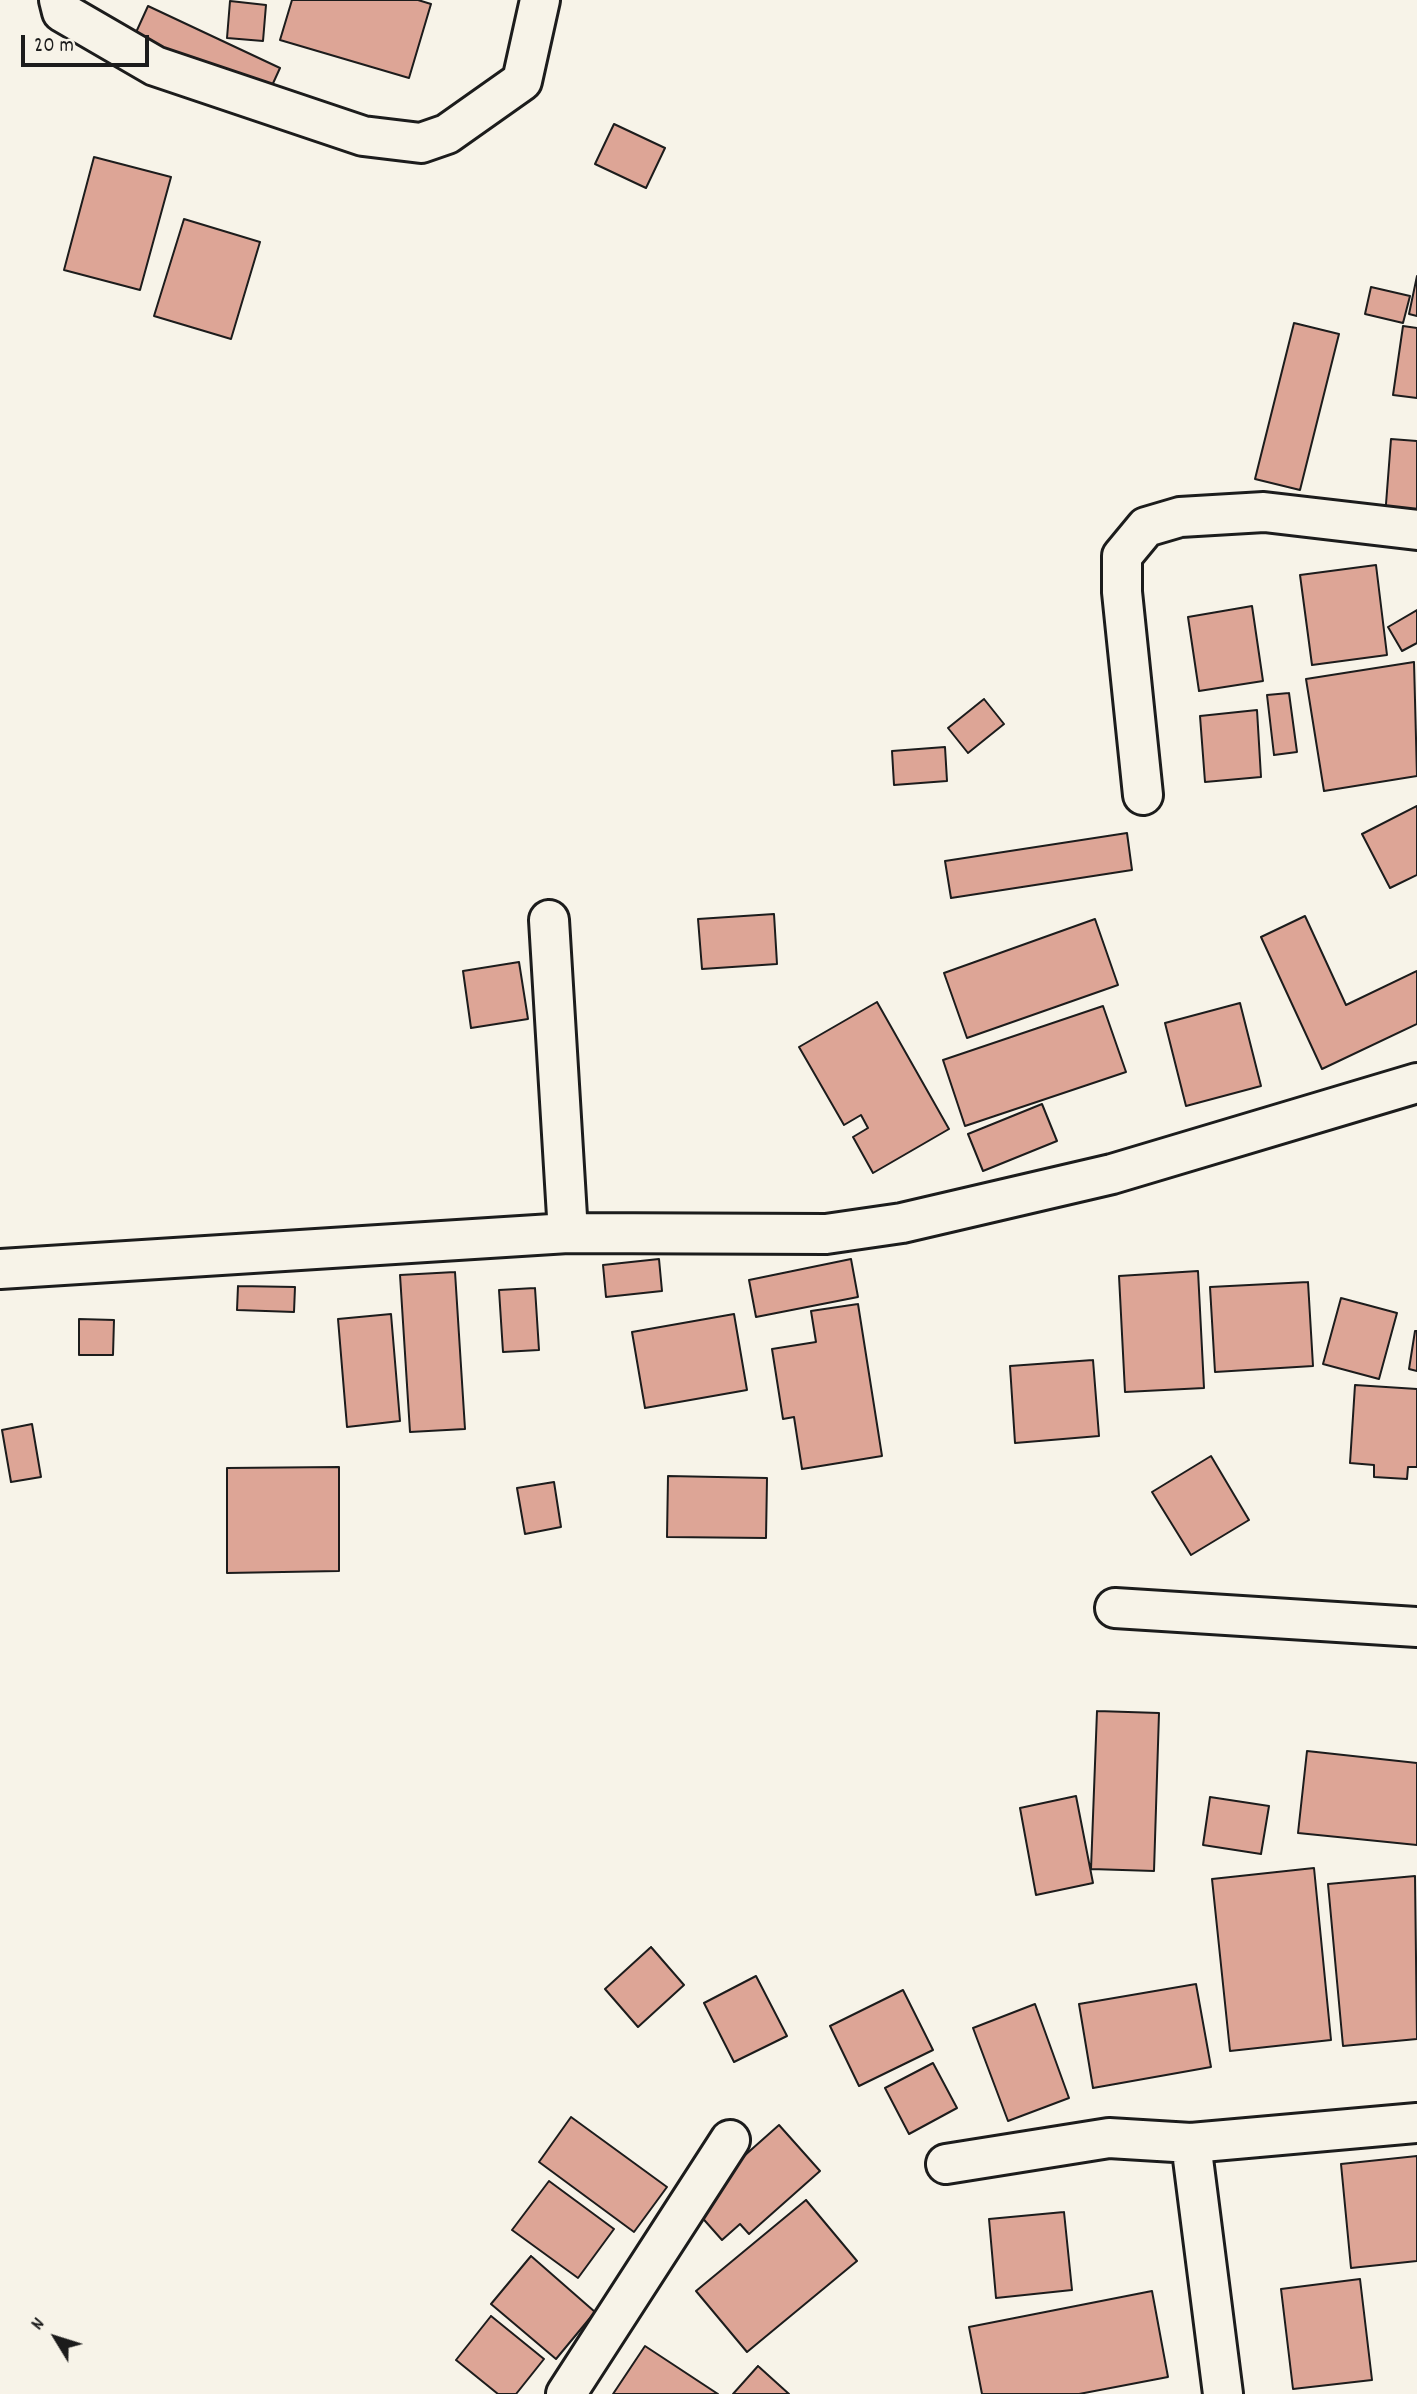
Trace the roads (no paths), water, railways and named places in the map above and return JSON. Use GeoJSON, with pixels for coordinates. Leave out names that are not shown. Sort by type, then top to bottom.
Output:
{"type":"FeatureCollection","features":[{"type":"Feature","properties":{"kind":"street"},"geometry":{"type":"LineString","coordinates":[[59,0],[62,12],[155,66],[363,136],[421,143],[447,134],[522,81],[540,0]]}},
{"type":"Feature","properties":{"kind":"street"},"geometry":{"type":"LineString","coordinates":[[1143,795],[1122,592],[1122,556],[1146,527],[1180,517],[1264,512],[1417,530]]}},
{"type":"Feature","properties":{"kind":"street"},"geometry":{"type":"LineString","coordinates":[[550,920],[568,1233]]}},
{"type":"Feature","properties":{"kind":"street"},"geometry":{"type":"LineString","coordinates":[[0,1269],[568,1233],[826,1234],[902,1223],[1111,1174],[1417,1083]]}},
{"type":"Feature","properties":{"kind":"street"},"geometry":{"type":"LineString","coordinates":[[1115,1608],[1417,1627]]}},
{"type":"Feature","properties":{"kind":"street"},"geometry":{"type":"LineString","coordinates":[[946,2164],[1109,2138],[1191,2143],[1417,2123]]}},
{"type":"Feature","properties":{"kind":"street"},"geometry":{"type":"LineString","coordinates":[[566,2394],[730,2140]]}},
{"type":"Feature","properties":{"kind":"street"},"geometry":{"type":"LineString","coordinates":[[1191,2143],[1223,2394]]}}]}
